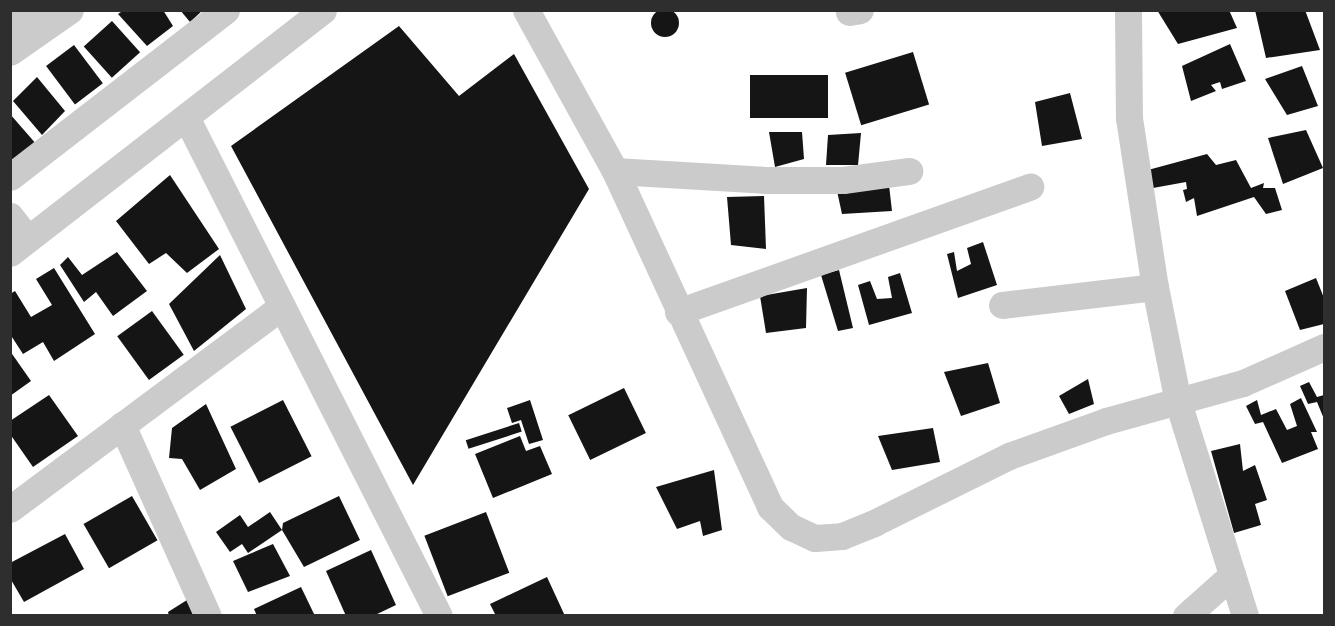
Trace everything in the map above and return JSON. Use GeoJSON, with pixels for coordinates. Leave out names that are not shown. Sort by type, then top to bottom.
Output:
{"type":"FeatureCollection","features":[{"type":"Feature","properties":{"kind":"street"},"geometry":{"type":"LineString","coordinates":[[10,24],[70,10]]}},
{"type":"Feature","properties":{"kind":"street"},"geometry":{"type":"LineString","coordinates":[[10,177],[226,10]]}},
{"type":"Feature","properties":{"kind":"street"},"geometry":{"type":"LineString","coordinates":[[10,216],[19,246],[323,10]]}},
{"type":"Feature","properties":{"kind":"street"},"geometry":{"type":"LineString","coordinates":[[526,10],[615,171],[678,312],[770,507],[791,527],[815,538],[842,536],[874,523],[1010,456],[1106,421],[1244,383],[1324,347]]}},
{"type":"Feature","properties":{"kind":"street"},"geometry":{"type":"LineString","coordinates":[[1128,10],[1129,118],[1155,287],[1178,402],[1245,615]]}},
{"type":"Feature","properties":{"kind":"street"},"geometry":{"type":"LineString","coordinates":[[10,52],[38,17]]}},
{"type":"Feature","properties":{"kind":"street"},"geometry":{"type":"LineString","coordinates":[[186,117],[439,615]]}},
{"type":"Feature","properties":{"kind":"street"},"geometry":{"type":"LineString","coordinates":[[615,171],[765,180],[843,180],[909,171]]}},
{"type":"Feature","properties":{"kind":"street"},"geometry":{"type":"LineString","coordinates":[[678,312],[1029,187]]}},
{"type":"Feature","properties":{"kind":"street"},"geometry":{"type":"LineString","coordinates":[[1002,305],[1155,287]]}},
{"type":"Feature","properties":{"kind":"street"},"geometry":{"type":"LineString","coordinates":[[10,509],[282,306]]}},
{"type":"Feature","properties":{"kind":"street"},"geometry":{"type":"LineString","coordinates":[[122,425],[208,615]]}},
{"type":"Feature","properties":{"kind":"street"},"geometry":{"type":"LineString","coordinates":[[1186,615],[1232,575]]}},
{"type":"Feature","properties":{"kind":"building"},"geometry":{"type":"Polygon","coordinates":[[[665,9],[675,13],[679,23],[675,33],[665,37],[655,33],[651,23],[655,13],[665,9]]]}},
{"type":"Feature","properties":{"kind":"building"},"geometry":{"type":"Polygon","coordinates":[[[124,10],[163,10],[173,26],[147,46],[118,14],[124,10]]]}},
{"type":"Feature","properties":{"kind":"building"},"geometry":{"type":"Polygon","coordinates":[[[180,10],[203,10],[190,22],[180,10]]]}},
{"type":"Feature","properties":{"kind":"building"},"geometry":{"type":"Polygon","coordinates":[[[1157,10],[1229,10],[1237,28],[1178,44],[1157,10]]]}},
{"type":"Feature","properties":{"kind":"building"},"geometry":{"type":"Polygon","coordinates":[[[1255,10],[1305,10],[1320,50],[1266,58],[1255,10]]]}},
{"type":"Feature","properties":{"kind":"building"},"geometry":{"type":"Polygon","coordinates":[[[112,21],[140,52],[112,78],[84,46],[112,21]]]}},
{"type":"Feature","properties":{"kind":"building"},"geometry":{"type":"Polygon","coordinates":[[[399,26],[459,96],[514,54],[589,189],[413,485],[231,146],[399,26]]]}},
{"type":"Feature","properties":{"kind":"building"},"geometry":{"type":"Polygon","coordinates":[[[1230,44],[1246,81],[1222,89],[1220,82],[1211,85],[1216,91],[1191,101],[1182,66],[1230,44]]]}},
{"type":"Feature","properties":{"kind":"building"},"geometry":{"type":"Polygon","coordinates":[[[74,45],[103,83],[75,104],[46,66],[74,45]]]}},
{"type":"Feature","properties":{"kind":"building"},"geometry":{"type":"Polygon","coordinates":[[[913,52],[929,105],[861,125],[845,73],[913,52]]]}},
{"type":"Feature","properties":{"kind":"building"},"geometry":{"type":"Polygon","coordinates":[[[1302,66],[1318,106],[1287,115],[1265,79],[1302,66]]]}},
{"type":"Feature","properties":{"kind":"building"},"geometry":{"type":"Polygon","coordinates":[[[750,75],[828,75],[828,118],[750,118],[750,75]]]}},
{"type":"Feature","properties":{"kind":"building"},"geometry":{"type":"Polygon","coordinates":[[[37,77],[65,111],[42,135],[13,101],[37,77]]]}},
{"type":"Feature","properties":{"kind":"building"},"geometry":{"type":"Polygon","coordinates":[[[1070,93],[1082,139],[1042,146],[1035,102],[1070,93]]]}},
{"type":"Feature","properties":{"kind":"building"},"geometry":{"type":"Polygon","coordinates":[[[10,114],[37,145],[10,163],[10,114]]]}},
{"type":"Feature","properties":{"kind":"building"},"geometry":{"type":"Polygon","coordinates":[[[1306,130],[1323,168],[1283,184],[1268,138],[1306,130]]]}},
{"type":"Feature","properties":{"kind":"building"},"geometry":{"type":"Polygon","coordinates":[[[769,132],[802,132],[804,159],[775,167],[769,132]]]}},
{"type":"Feature","properties":{"kind":"building"},"geometry":{"type":"Polygon","coordinates":[[[861,133],[858,165],[826,165],[828,135],[861,133]]]}},
{"type":"Feature","properties":{"kind":"building"},"geometry":{"type":"Polygon","coordinates":[[[1207,154],[1216,165],[1236,160],[1251,188],[1264,183],[1263,188],[1275,188],[1282,210],[1266,214],[1254,197],[1197,216],[1194,198],[1186,202],[1183,190],[1187,189],[1186,182],[1153,188],[1148,170],[1207,154]]]}},
{"type":"Feature","properties":{"kind":"building"},"geometry":{"type":"Polygon","coordinates":[[[170,175],[219,249],[187,273],[166,253],[149,264],[116,221],[170,175]]]}},
{"type":"Feature","properties":{"kind":"building"},"geometry":{"type":"Polygon","coordinates":[[[889,185],[892,211],[842,214],[837,191],[889,185]]]}},
{"type":"Feature","properties":{"kind":"building"},"geometry":{"type":"Polygon","coordinates":[[[764,196],[766,249],[731,245],[727,197],[764,196]]]}},
{"type":"Feature","properties":{"kind":"building"},"geometry":{"type":"Polygon","coordinates":[[[983,242],[997,285],[958,298],[947,254],[954,252],[957,271],[971,264],[967,248],[983,242]]]}},
{"type":"Feature","properties":{"kind":"building"},"geometry":{"type":"Polygon","coordinates":[[[117,252],[147,291],[113,316],[96,292],[84,302],[60,265],[68,257],[82,275],[117,252]]]}},
{"type":"Feature","properties":{"kind":"building"},"geometry":{"type":"Polygon","coordinates":[[[220,255],[246,309],[194,351],[169,304],[220,255]]]}},
{"type":"Feature","properties":{"kind":"building"},"geometry":{"type":"Polygon","coordinates":[[[54,268],[95,334],[54,361],[43,342],[23,354],[10,334],[10,294],[15,291],[31,317],[52,305],[36,279],[54,268]]]}},
{"type":"Feature","properties":{"kind":"building"},"geometry":{"type":"Polygon","coordinates":[[[839,270],[853,328],[838,331],[821,275],[839,270]]]}},
{"type":"Feature","properties":{"kind":"building"},"geometry":{"type":"Polygon","coordinates":[[[900,273],[912,313],[869,325],[858,285],[870,281],[877,299],[892,298],[888,277],[900,273]]]}},
{"type":"Feature","properties":{"kind":"building"},"geometry":{"type":"Polygon","coordinates":[[[1316,278],[1324,298],[1324,324],[1300,330],[1285,291],[1316,278]]]}},
{"type":"Feature","properties":{"kind":"building"},"geometry":{"type":"Polygon","coordinates":[[[807,288],[806,328],[766,333],[760,296],[807,288]]]}},
{"type":"Feature","properties":{"kind":"building"},"geometry":{"type":"Polygon","coordinates":[[[152,311],[184,355],[149,380],[117,336],[152,311]]]}},
{"type":"Feature","properties":{"kind":"building"},"geometry":{"type":"Polygon","coordinates":[[[10,351],[31,381],[10,396],[10,351]]]}},
{"type":"Feature","properties":{"kind":"building"},"geometry":{"type":"Polygon","coordinates":[[[988,363],[1000,403],[961,416],[944,372],[988,363]]]}},
{"type":"Feature","properties":{"kind":"building"},"geometry":{"type":"Polygon","coordinates":[[[1088,379],[1094,404],[1069,414],[1059,396],[1088,379]]]}},
{"type":"Feature","properties":{"kind":"building"},"geometry":{"type":"Polygon","coordinates":[[[1309,382],[1317,397],[1324,395],[1324,419],[1317,402],[1308,404],[1300,386],[1309,382]]]}},
{"type":"Feature","properties":{"kind":"building"},"geometry":{"type":"Polygon","coordinates":[[[624,388],[646,433],[590,460],[568,415],[624,388]]]}},
{"type":"Feature","properties":{"kind":"building"},"geometry":{"type":"Polygon","coordinates":[[[49,395],[78,436],[33,467],[10,434],[10,421],[49,395]]]}},
{"type":"Feature","properties":{"kind":"building"},"geometry":{"type":"Polygon","coordinates":[[[1301,398],[1317,432],[1311,432],[1318,449],[1282,463],[1263,422],[1255,424],[1246,406],[1257,400],[1261,415],[1276,409],[1287,430],[1297,426],[1290,404],[1301,398]]]}},
{"type":"Feature","properties":{"kind":"building"},"geometry":{"type":"Polygon","coordinates":[[[283,400],[312,456],[259,483],[230,427],[283,400]]]}},
{"type":"Feature","properties":{"kind":"building"},"geometry":{"type":"Polygon","coordinates":[[[530,400],[543,440],[529,444],[521,420],[512,423],[507,408],[530,400]]]}},
{"type":"Feature","properties":{"kind":"building"},"geometry":{"type":"Polygon","coordinates":[[[206,404],[236,469],[200,490],[182,459],[169,458],[172,428],[206,404]]]}},
{"type":"Feature","properties":{"kind":"building"},"geometry":{"type":"Polygon","coordinates":[[[519,423],[522,432],[469,449],[466,440],[519,423]]]}},
{"type":"Feature","properties":{"kind":"building"},"geometry":{"type":"Polygon","coordinates":[[[933,428],[940,462],[892,470],[878,436],[933,428]]]}},
{"type":"Feature","properties":{"kind":"building"},"geometry":{"type":"Polygon","coordinates":[[[520,436],[526,451],[540,446],[552,474],[493,498],[475,454],[520,436]]]}},
{"type":"Feature","properties":{"kind":"building"},"geometry":{"type":"Polygon","coordinates":[[[1240,444],[1243,471],[1255,465],[1267,500],[1255,504],[1261,525],[1234,533],[1211,451],[1240,444]]]}},
{"type":"Feature","properties":{"kind":"building"},"geometry":{"type":"Polygon","coordinates":[[[714,470],[722,530],[703,536],[700,521],[677,529],[656,487],[714,470]]]}},
{"type":"Feature","properties":{"kind":"building"},"geometry":{"type":"Polygon","coordinates":[[[132,496],[158,540],[109,568],[84,524],[132,496]]]}},
{"type":"Feature","properties":{"kind":"building"},"geometry":{"type":"Polygon","coordinates":[[[339,496],[360,540],[304,567],[282,530],[283,523],[339,496]]]}},
{"type":"Feature","properties":{"kind":"building"},"geometry":{"type":"Polygon","coordinates":[[[270,512],[282,530],[248,553],[242,544],[230,552],[216,532],[240,515],[248,527],[270,512]]]}},
{"type":"Feature","properties":{"kind":"building"},"geometry":{"type":"Polygon","coordinates":[[[486,512],[509,573],[448,596],[424,536],[486,512]]]}},
{"type":"Feature","properties":{"kind":"building"},"geometry":{"type":"Polygon","coordinates":[[[65,534],[84,569],[24,602],[10,578],[10,563],[65,534]]]}},
{"type":"Feature","properties":{"kind":"building"},"geometry":{"type":"Polygon","coordinates":[[[273,544],[290,576],[248,592],[233,561],[273,544]]]}},
{"type":"Feature","properties":{"kind":"building"},"geometry":{"type":"Polygon","coordinates":[[[371,550],[396,605],[373,616],[346,616],[326,571],[371,550]]]}},
{"type":"Feature","properties":{"kind":"building"},"geometry":{"type":"Polygon","coordinates":[[[547,577],[565,616],[496,616],[490,604],[547,577]]]}},
{"type":"Feature","properties":{"kind":"building"},"geometry":{"type":"Polygon","coordinates":[[[301,587],[315,616],[257,616],[254,609],[301,587]]]}},
{"type":"Feature","properties":{"kind":"building"},"geometry":{"type":"Polygon","coordinates":[[[187,600],[195,616],[169,616],[168,612],[187,600]]]}}]}
